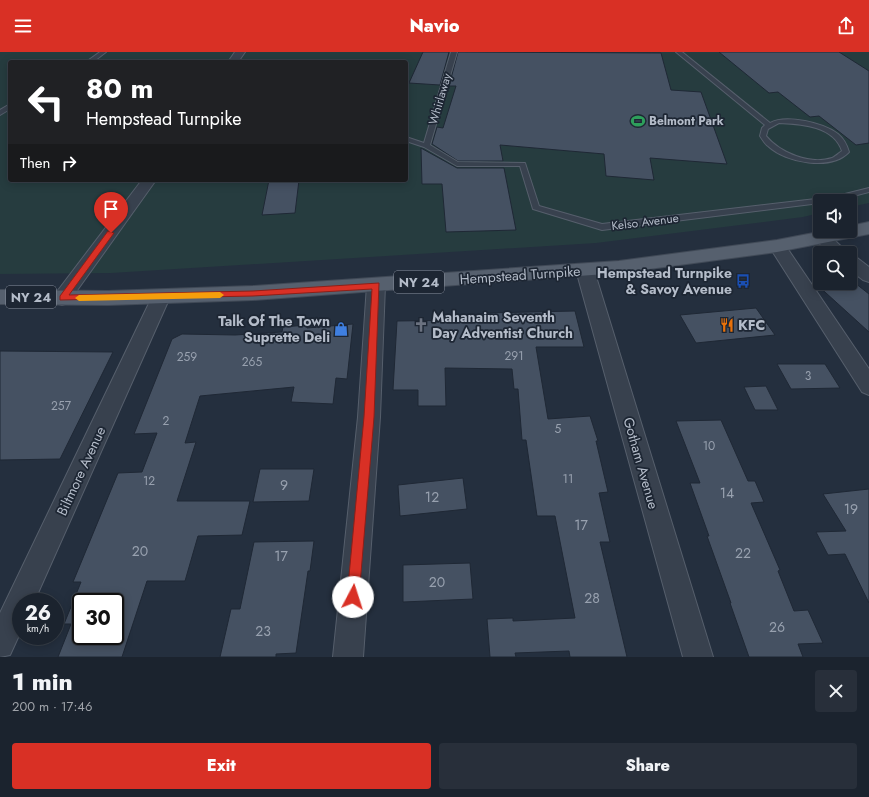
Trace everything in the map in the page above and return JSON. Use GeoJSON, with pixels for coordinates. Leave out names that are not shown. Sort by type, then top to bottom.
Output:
{"type":"FeatureCollection","features":[{"type":"Feature","properties":{"kind":"main road","name":"Hempstead Turnpike"},"geometry":{"type":"LineString","coordinates":[[857,231],[869,228]]}},
{"type":"Feature","properties":{"kind":"main road","name":"Hempstead Turnpike"},"geometry":{"type":"LineString","coordinates":[[0,297],[161,297],[253,294],[640,265],[777,246],[822,238]]}},
{"type":"Feature","properties":{"kind":"street"},"geometry":{"type":"LineString","coordinates":[[62,298],[148,182]]}},
{"type":"Feature","properties":{"kind":"street"},"geometry":{"type":"LineString","coordinates":[[822,238],[832,246]]}},
{"type":"Feature","properties":{"kind":"street"},"geometry":{"type":"LineString","coordinates":[[777,246],[869,386]]}},
{"type":"Feature","properties":{"kind":"street"},"geometry":{"type":"LineString","coordinates":[[857,267],[869,276]]}},
{"type":"Feature","properties":{"kind":"street","name":"Gotham Avenue"},"geometry":{"type":"LineString","coordinates":[[585,270],[698,657]]}},
{"type":"Feature","properties":{"kind":"street"},"geometry":{"type":"LineString","coordinates":[[348,657],[369,417],[376,285]]}},
{"type":"Feature","properties":{"kind":"street","name":"Biltmore Avenue"},"geometry":{"type":"LineString","coordinates":[[0,645],[161,297]]}},
{"type":"Feature","properties":{"kind":"lane"},"geometry":{"type":"LineString","coordinates":[[92,60],[103,52]]}},
{"type":"Feature","properties":{"kind":"lane","name":"Whirlaway"},"geometry":{"type":"LineString","coordinates":[[426,146],[454,52]]}},
{"type":"Feature","properties":{"kind":"lane"},"geometry":{"type":"LineString","coordinates":[[679,52],[768,124],[790,121],[818,126],[840,138],[845,145],[846,152],[842,157],[833,160],[808,160],[795,157],[771,147],[764,140],[761,134],[762,129],[768,124]]}},
{"type":"Feature","properties":{"kind":"lane","name":"Kelso Avenue"},"geometry":{"type":"LineString","coordinates":[[409,140],[426,146],[457,164],[523,164],[536,207],[602,227],[833,199],[869,190]]}},
{"type":"Feature","properties":{"kind":"green space","name":"Belmont Park"},"geometry":{"type":"Polygon","coordinates":[[[0,52],[869,52],[869,203],[857,206],[857,194],[813,194],[813,215],[803,217],[596,243],[111,273],[0,274],[0,52]]]}},
{"type":"Feature","properties":{"kind":"building"},"geometry":{"type":"Polygon","coordinates":[[[423,52],[449,52],[440,85],[409,83],[423,52]]]}},
{"type":"Feature","properties":{"kind":"building"},"geometry":{"type":"Polygon","coordinates":[[[458,52],[661,53],[671,90],[701,92],[727,164],[650,158],[654,180],[606,176],[604,154],[500,145],[503,161],[458,161],[432,144],[437,127],[443,128],[456,86],[449,86],[458,52]]]}},
{"type":"Feature","properties":{"kind":"building"},"geometry":{"type":"Polygon","coordinates":[[[719,52],[839,52],[869,71],[869,143],[856,145],[819,116],[810,117],[778,92],[769,93],[719,52]]]}},
{"type":"Feature","properties":{"kind":"building"},"geometry":{"type":"Polygon","coordinates":[[[421,148],[457,168],[504,168],[516,230],[446,232],[442,184],[422,184],[421,148]]]}},
{"type":"Feature","properties":{"kind":"building"},"geometry":{"type":"Polygon","coordinates":[[[269,182],[299,182],[295,213],[262,215],[269,182]]]}},
{"type":"Feature","properties":{"kind":"building"},"geometry":{"type":"Polygon","coordinates":[[[857,285],[869,294],[869,332],[823,290],[857,290],[857,285]]]}},
{"type":"Feature","properties":{"kind":"building","name":"KFC"},"geometry":{"type":"Polygon","coordinates":[[[756,308],[775,335],[696,343],[680,315],[756,308]]]}},
{"type":"Feature","properties":{"kind":"building"},"geometry":{"type":"Polygon","coordinates":[[[575,311],[584,347],[536,347],[548,419],[590,416],[598,441],[596,441],[608,492],[599,493],[610,542],[600,542],[627,657],[570,657],[569,651],[515,653],[516,657],[490,657],[487,619],[513,618],[513,621],[575,618],[555,516],[537,516],[526,440],[522,440],[518,389],[514,389],[512,369],[445,368],[446,406],[418,406],[418,390],[393,390],[397,321],[471,320],[471,316],[486,313],[575,311]]]}},
{"type":"Feature","properties":{"kind":"building"},"geometry":{"type":"Polygon","coordinates":[[[353,324],[347,379],[336,378],[333,404],[291,402],[294,387],[200,396],[185,443],[196,442],[177,501],[250,501],[242,535],[198,536],[185,581],[147,581],[122,657],[58,657],[71,624],[64,624],[72,604],[72,645],[124,645],[124,593],[77,593],[81,582],[73,582],[118,473],[142,472],[157,433],[134,434],[172,339],[182,334],[235,335],[282,332],[283,327],[307,325],[307,328],[353,324]]]}},
{"type":"Feature","properties":{"kind":"building"},"geometry":{"type":"Polygon","coordinates":[[[0,351],[113,352],[60,459],[0,460],[0,351]]]}},
{"type":"Feature","properties":{"kind":"building"},"geometry":{"type":"Polygon","coordinates":[[[777,364],[825,364],[840,388],[791,389],[777,364]]]}},
{"type":"Feature","properties":{"kind":"building"},"geometry":{"type":"Polygon","coordinates":[[[766,386],[778,410],[755,410],[744,387],[766,386]]]}},
{"type":"Feature","properties":{"kind":"building"},"geometry":{"type":"Polygon","coordinates":[[[721,420],[748,481],[755,481],[764,502],[751,503],[780,570],[778,571],[794,611],[808,610],[823,643],[798,644],[803,657],[749,657],[730,603],[707,536],[709,536],[690,483],[700,483],[676,421],[721,420]]]}},
{"type":"Feature","properties":{"kind":"building"},"geometry":{"type":"Polygon","coordinates":[[[260,469],[314,469],[309,501],[253,502],[260,469]]]}},
{"type":"Feature","properties":{"kind":"building"},"geometry":{"type":"Polygon","coordinates":[[[463,478],[467,509],[400,516],[398,485],[463,478]]]}},
{"type":"Feature","properties":{"kind":"building"},"geometry":{"type":"Polygon","coordinates":[[[869,489],[869,603],[845,554],[828,555],[816,532],[846,531],[823,494],[869,489]]]}},
{"type":"Feature","properties":{"kind":"building"},"geometry":{"type":"Polygon","coordinates":[[[314,541],[296,653],[276,654],[276,657],[220,657],[231,609],[240,609],[254,542],[314,541]]]}},
{"type":"Feature","properties":{"kind":"building"},"geometry":{"type":"Polygon","coordinates":[[[470,563],[473,599],[403,602],[403,565],[470,563]]]}},
{"type":"Feature","properties":{"kind":"slow traffic"},"geometry":{"type":"LineString","coordinates":[[79,298],[220,295]]}},
{"type":"Feature","properties":{"kind":"place","name":"Belmont Park"},"geometry":{"type":"Point","coordinates":[638,121]}},
{"type":"Feature","properties":{"kind":"place","name":"Hempstead Turnpike & Savoy Avenue"},"geometry":{"type":"Point","coordinates":[743,281]}},
{"type":"Feature","properties":{"kind":"place","name":"Mahanaim Seventh Day Adventist Church"},"geometry":{"type":"Point","coordinates":[421,325]}},
{"type":"Feature","properties":{"kind":"place","name":"KFC"},"geometry":{"type":"Point","coordinates":[727,325]}},
{"type":"Feature","properties":{"kind":"place","name":"Talk Of The Town Suprette Deli"},"geometry":{"type":"Point","coordinates":[341,329]}},
{"type":"Feature","properties":{"kind":"route"},"geometry":{"type":"LineString","coordinates":[[111,233],[62,298],[253,294],[376,285],[369,417],[353,597]]}}]}
